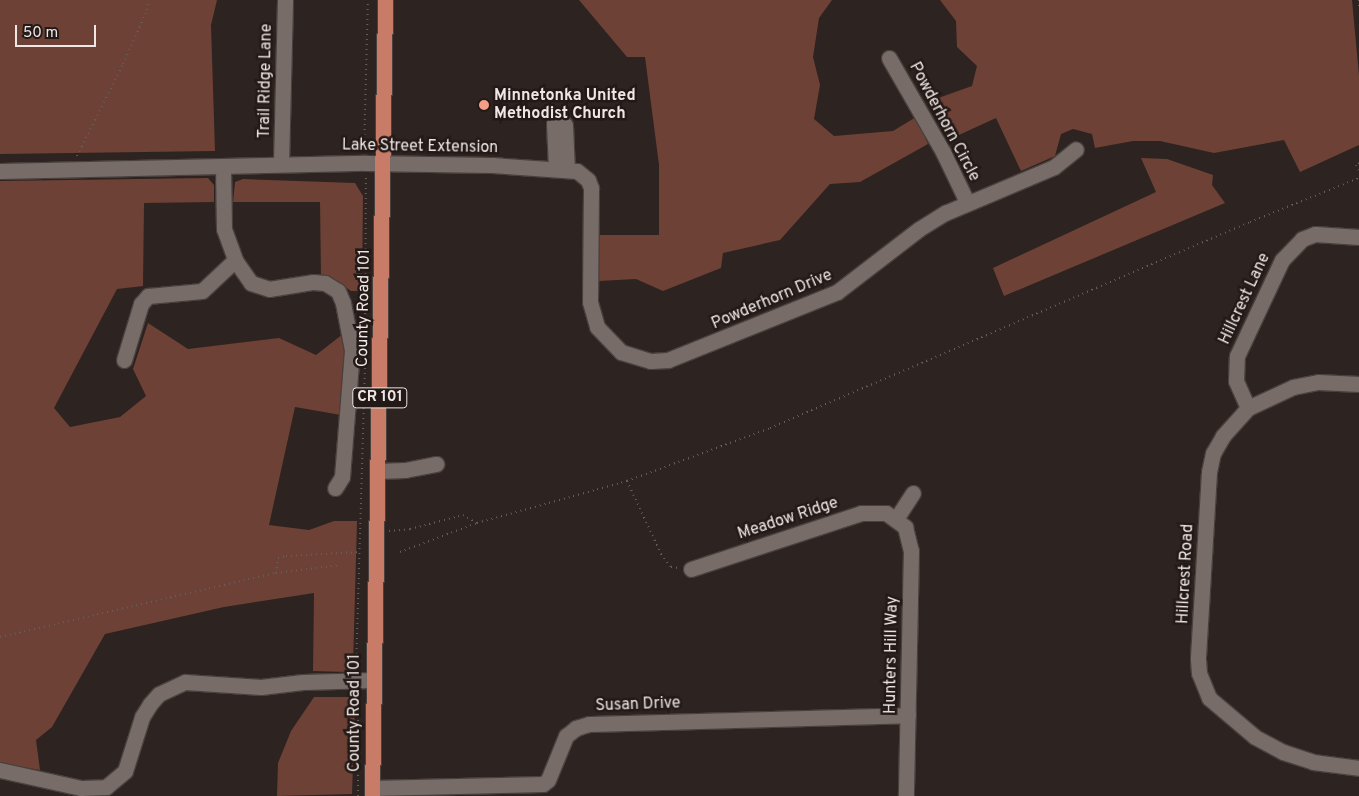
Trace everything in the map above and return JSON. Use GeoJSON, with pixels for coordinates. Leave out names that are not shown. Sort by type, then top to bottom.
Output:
{"type":"FeatureCollection","features":[{"type":"Feature","properties":{"kind":"main road","name":"County Road 101"},"geometry":{"type":"LineString","coordinates":[[372,792],[372,680],[385,0]]}},
{"type":"Feature","properties":{"kind":"street","name":"Trail Ridge Lane"},"geometry":{"type":"LineString","coordinates":[[281,164],[285,0]]}},
{"type":"Feature","properties":{"kind":"street","name":"Powderhorn Circle"},"geometry":{"type":"LineString","coordinates":[[889,58],[939,144],[966,202]]}},
{"type":"Feature","properties":{"kind":"street","name":"Powderhorn Drive"},"geometry":{"type":"LineString","coordinates":[[683,356],[837,292],[919,229],[966,202],[1054,167],[1076,149]]}},
{"type":"Feature","properties":{"kind":"street","name":"Lake Street Extension"},"geometry":{"type":"LineString","coordinates":[[0,171],[382,163],[561,169],[584,174],[590,188],[590,302],[597,327],[620,352],[635,357],[668,360],[683,356]]}},
{"type":"Feature","properties":{"kind":"street"},"geometry":{"type":"LineString","coordinates":[[223,166],[224,229],[235,260],[251,283],[260,288],[313,282],[325,283],[338,291],[348,318],[352,350],[342,477],[335,488]]}},
{"type":"Feature","properties":{"kind":"street","name":"Hillcrest Lane"},"geometry":{"type":"LineString","coordinates":[[1248,408],[1236,381],[1237,356],[1282,260],[1302,239],[1315,234],[1359,237]]}},
{"type":"Feature","properties":{"kind":"street"},"geometry":{"type":"LineString","coordinates":[[124,360],[140,304],[148,296],[202,291],[235,260]]}},
{"type":"Feature","properties":{"kind":"street","name":"Hillcrest Road"},"geometry":{"type":"LineString","coordinates":[[1359,384],[1318,382],[1293,387],[1248,408],[1223,436],[1213,453],[1209,472],[1199,673],[1209,698],[1256,737],[1283,752],[1313,762],[1359,768]]}},
{"type":"Feature","properties":{"kind":"street"},"geometry":{"type":"LineString","coordinates":[[377,471],[405,470],[436,464]]}},
{"type":"Feature","properties":{"kind":"street"},"geometry":{"type":"LineString","coordinates":[[896,519],[913,493]]}},
{"type":"Feature","properties":{"kind":"street","name":"Meadow Ridge"},"geometry":{"type":"LineString","coordinates":[[692,569],[861,512],[886,513],[896,519]]}},
{"type":"Feature","properties":{"kind":"street","name":"Hunters Hill Way"},"geometry":{"type":"LineString","coordinates":[[896,519],[905,527],[911,551],[906,796]]}},
{"type":"Feature","properties":{"kind":"street"},"geometry":{"type":"LineString","coordinates":[[0,770],[82,788],[106,787],[125,771],[142,717],[150,704],[159,694],[185,682],[261,686],[303,682],[372,680]]}},
{"type":"Feature","properties":{"kind":"street","name":"Susan Drive"},"geometry":{"type":"LineString","coordinates":[[372,792],[543,784],[548,780],[566,736],[576,728],[588,724],[908,715]]}},
{"type":"Feature","properties":{"kind":"path"},"geometry":{"type":"LineString","coordinates":[[76,158],[123,64],[147,10],[148,0]]}},
{"type":"Feature","properties":{"kind":"path"},"geometry":{"type":"LineString","coordinates":[[365,347],[366,163],[363,148],[368,0]]}},
{"type":"Feature","properties":{"kind":"path"},"geometry":{"type":"LineString","coordinates":[[1359,0],[1359,9]]}},
{"type":"Feature","properties":{"kind":"path"},"geometry":{"type":"LineString","coordinates":[[1359,163],[1356,165],[1359,171]]}},
{"type":"Feature","properties":{"kind":"path"},"geometry":{"type":"LineString","coordinates":[[400,552],[477,523],[627,480],[857,393],[1250,222],[1359,178]]}},
{"type":"Feature","properties":{"kind":"path"},"geometry":{"type":"LineString","coordinates":[[276,573],[278,558],[286,556],[361,552],[365,366]]}},
{"type":"Feature","properties":{"kind":"path"},"geometry":{"type":"LineString","coordinates":[[627,480],[661,554],[672,567],[692,569]]}},
{"type":"Feature","properties":{"kind":"path"},"geometry":{"type":"LineString","coordinates":[[392,530],[410,529],[463,515],[477,523]]}},
{"type":"Feature","properties":{"kind":"path"},"geometry":{"type":"LineString","coordinates":[[0,636],[276,573],[340,566]]}},
{"type":"Feature","properties":{"kind":"shaded area"},"geometry":{"type":"Polygon","coordinates":[[[0,0],[217,0],[211,25],[215,151],[0,154],[0,0]]]}},
{"type":"Feature","properties":{"kind":"shaded area"},"geometry":{"type":"Polygon","coordinates":[[[579,0],[832,0],[819,18],[813,57],[820,85],[814,119],[834,136],[893,131],[916,117],[928,144],[860,182],[830,184],[780,240],[723,253],[721,268],[663,291],[636,279],[599,281],[598,235],[659,235],[659,165],[645,57],[627,57],[579,0]]]}},
{"type":"Feature","properties":{"kind":"shaded area"},"geometry":{"type":"Polygon","coordinates":[[[940,0],[1352,0],[1359,75],[1359,145],[1300,172],[1284,140],[1214,153],[1160,141],[1133,141],[1095,148],[1092,134],[1073,129],[1061,134],[1055,156],[1021,171],[996,118],[948,140],[927,102],[972,86],[977,66],[957,47],[956,21],[940,0]]]}},
{"type":"Feature","properties":{"kind":"shaded area"},"geometry":{"type":"Polygon","coordinates":[[[1141,158],[1167,159],[1213,175],[1212,185],[1225,203],[1004,296],[993,268],[1156,192],[1141,158]]]}},
{"type":"Feature","properties":{"kind":"shaded area"},"geometry":{"type":"Polygon","coordinates":[[[208,178],[214,185],[214,202],[144,203],[143,286],[117,289],[54,408],[70,427],[120,417],[146,396],[133,369],[148,323],[188,349],[279,338],[316,355],[343,334],[345,352],[341,415],[295,407],[269,525],[309,530],[334,521],[357,521],[353,666],[347,672],[313,671],[314,593],[224,607],[105,634],[52,727],[36,740],[40,770],[0,763],[0,181],[208,178]]]}},
{"type":"Feature","properties":{"kind":"shaded area"},"geometry":{"type":"Polygon","coordinates":[[[243,179],[355,183],[363,196],[362,291],[351,291],[335,280],[321,277],[320,202],[233,202],[235,182],[243,179]]]}},
{"type":"Feature","properties":{"kind":"shaded area"},"geometry":{"type":"Polygon","coordinates":[[[314,697],[351,697],[355,706],[352,794],[277,796],[278,763],[291,731],[314,697]]]}},
{"type":"Feature","properties":{"kind":"place","name":"Minnetonka United Methodist Church"},"geometry":{"type":"Point","coordinates":[484,105]}}]}
